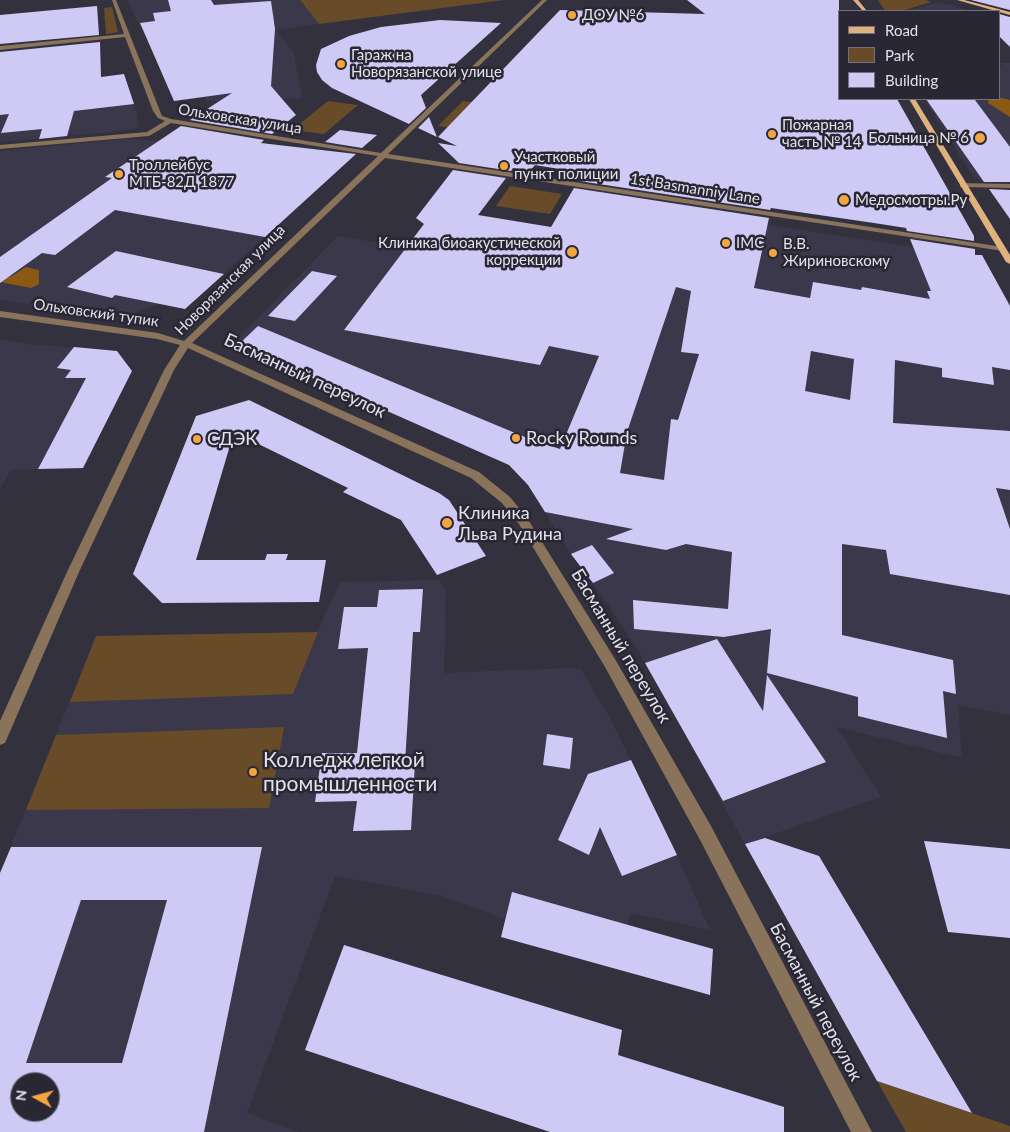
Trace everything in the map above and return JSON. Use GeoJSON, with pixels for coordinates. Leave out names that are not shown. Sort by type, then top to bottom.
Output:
{"type":"FeatureCollection","features":[{"type":"Feature","properties":{"kind":"main road"},"geometry":{"type":"LineString","coordinates":[[854,0],[865,10]]}},
{"type":"Feature","properties":{"kind":"main road"},"geometry":{"type":"LineString","coordinates":[[959,0],[991,10]]}},
{"type":"Feature","properties":{"kind":"main road"},"geometry":{"type":"LineString","coordinates":[[950,1],[983,10]]}},
{"type":"Feature","properties":{"kind":"main road"},"geometry":{"type":"LineString","coordinates":[[865,2],[865,10]]}},
{"type":"Feature","properties":{"kind":"main road"},"geometry":{"type":"LineString","coordinates":[[913,100],[1010,262]]}},
{"type":"Feature","properties":{"kind":"street","name":"Ольховская улица"},"geometry":{"type":"LineString","coordinates":[[114,0],[156,111],[160,117],[170,121],[382,155]]}},
{"type":"Feature","properties":{"kind":"street","name":"Новорязанская улица"},"geometry":{"type":"LineString","coordinates":[[0,738],[73,572],[169,370],[186,344],[545,0]]}},
{"type":"Feature","properties":{"kind":"street"},"geometry":{"type":"LineString","coordinates":[[0,48],[127,35]]}},
{"type":"Feature","properties":{"kind":"street"},"geometry":{"type":"LineString","coordinates":[[0,147],[149,134],[170,121]]}},
{"type":"Feature","properties":{"kind":"street","name":"1st Basmanniy Lane"},"geometry":{"type":"LineString","coordinates":[[382,155],[1003,249]]}},
{"type":"Feature","properties":{"kind":"street"},"geometry":{"type":"LineString","coordinates":[[964,185],[1010,186]]}},
{"type":"Feature","properties":{"kind":"street","name":"Ольховский тупик"},"geometry":{"type":"LineString","coordinates":[[0,314],[158,336],[186,344]]}},
{"type":"Feature","properties":{"kind":"street","name":"Басманный переулок"},"geometry":{"type":"LineString","coordinates":[[186,344],[475,476],[491,486],[506,500],[523,521],[637,710],[712,845],[862,1132]]}},
{"type":"Feature","properties":{"kind":"shaded area"},"geometry":{"type":"Polygon","coordinates":[[[127,0],[300,0],[319,24],[276,30],[294,53],[302,98],[207,101],[179,47],[152,50],[127,0]]]}},
{"type":"Feature","properties":{"kind":"shaded area"},"geometry":{"type":"Polygon","coordinates":[[[937,2],[968,10],[910,10],[937,2]]]}},
{"type":"Feature","properties":{"kind":"shaded area","name":"Больница № 6"},"geometry":{"type":"Polygon","coordinates":[[[1000,63],[1010,63],[1010,182],[984,182],[974,178],[925,100],[1000,100],[1000,67],[1003,67],[1000,63]]]}},
{"type":"Feature","properties":{"kind":"shaded area"},"geometry":{"type":"Polygon","coordinates":[[[0,70],[87,79],[124,74],[136,110],[139,126],[131,130],[0,142],[0,70]]]}},
{"type":"Feature","properties":{"kind":"shaded area"},"geometry":{"type":"Polygon","coordinates":[[[1000,98],[1010,100],[1010,117],[988,103],[988,100],[1000,100],[1000,98]]]}},
{"type":"Feature","properties":{"kind":"shaded area"},"geometry":{"type":"Polygon","coordinates":[[[176,130],[353,157],[185,309],[159,304],[133,313],[33,300],[28,304],[0,300],[0,151],[126,139],[159,141],[176,130]]]}},
{"type":"Feature","properties":{"kind":"shaded area"},"geometry":{"type":"Polygon","coordinates":[[[664,209],[913,247],[915,251],[982,255],[1010,305],[1010,478],[671,419],[668,439],[814,466],[1010,490],[1010,715],[958,705],[962,758],[837,727],[881,797],[745,844],[639,652],[607,603],[571,554],[528,485],[509,465],[238,345],[239,337],[338,236],[616,282],[664,209]]]}},
{"type":"Feature","properties":{"kind":"shaded area"},"geometry":{"type":"Polygon","coordinates":[[[26,267],[39,270],[39,284],[31,288],[0,282],[0,279],[12,276],[26,267]]]}},
{"type":"Feature","properties":{"kind":"shaded area"},"geometry":{"type":"Polygon","coordinates":[[[0,339],[29,344],[117,351],[132,371],[115,404],[72,405],[38,469],[11,470],[0,489],[0,339]]]}},
{"type":"Feature","properties":{"kind":"shaded area"},"geometry":{"type":"Polygon","coordinates":[[[439,580],[446,591],[444,673],[581,669],[611,720],[677,855],[710,930],[630,913],[628,925],[512,892],[505,919],[442,896],[335,876],[247,1113],[299,1132],[0,1132],[0,873],[96,636],[317,632],[340,582],[439,580]]]}},
{"type":"Feature","properties":{"kind":"green space"},"geometry":{"type":"Polygon","coordinates":[[[300,0],[504,0],[319,24],[300,0]]]}},
{"type":"Feature","properties":{"kind":"green space"},"geometry":{"type":"Polygon","coordinates":[[[878,0],[926,0],[931,2],[905,10],[884,10],[878,0]]]}},
{"type":"Feature","properties":{"kind":"green space"},"geometry":{"type":"Polygon","coordinates":[[[112,7],[118,32],[106,34],[104,8],[112,7]]]}},
{"type":"Feature","properties":{"kind":"green space"},"geometry":{"type":"Polygon","coordinates":[[[328,101],[358,105],[324,134],[292,130],[328,101]]]}},
{"type":"Feature","properties":{"kind":"green space"},"geometry":{"type":"Polygon","coordinates":[[[463,101],[502,106],[479,131],[438,126],[463,101]]]}},
{"type":"Feature","properties":{"kind":"green space"},"geometry":{"type":"Polygon","coordinates":[[[510,186],[562,194],[550,214],[496,206],[510,186]]]}},
{"type":"Feature","properties":{"kind":"green space"},"geometry":{"type":"Polygon","coordinates":[[[318,632],[293,694],[70,702],[96,636],[318,632]]]}},
{"type":"Feature","properties":{"kind":"green space"},"geometry":{"type":"Polygon","coordinates":[[[284,727],[269,808],[26,810],[56,735],[284,727]]]}},
{"type":"Feature","properties":{"kind":"green space"},"geometry":{"type":"Polygon","coordinates":[[[877,1081],[1010,1126],[1010,1132],[906,1132],[877,1081]]]}},
{"type":"Feature","properties":{"kind":"building"},"geometry":{"type":"Polygon","coordinates":[[[168,0],[211,0],[214,5],[271,1],[275,29],[271,86],[296,115],[272,134],[190,120],[232,93],[174,101],[140,23],[155,21],[153,13],[171,11],[168,0]]]}},
{"type":"Feature","properties":{"kind":"building"},"geometry":{"type":"Polygon","coordinates":[[[687,0],[839,0],[838,100],[898,100],[974,236],[974,241],[907,231],[906,228],[874,223],[771,208],[770,210],[579,181],[584,173],[535,165],[530,171],[513,168],[511,171],[459,163],[438,143],[457,146],[438,137],[560,10],[705,14],[687,0]]]}},
{"type":"Feature","properties":{"kind":"building"},"geometry":{"type":"Polygon","coordinates":[[[971,0],[1010,0],[1010,10],[971,0]]]}},
{"type":"Feature","properties":{"kind":"building"},"geometry":{"type":"Polygon","coordinates":[[[97,6],[99,35],[0,44],[0,15],[97,6]]]}},
{"type":"Feature","properties":{"kind":"building"},"geometry":{"type":"Polygon","coordinates":[[[1000,14],[1010,17],[1010,47],[1000,37],[1000,14]]]}},
{"type":"Feature","properties":{"kind":"building"},"geometry":{"type":"Polygon","coordinates":[[[440,20],[501,23],[421,95],[426,108],[409,124],[332,88],[322,80],[317,72],[316,65],[321,49],[349,36],[381,27],[440,20]]]}},
{"type":"Feature","properties":{"kind":"building"},"geometry":{"type":"Polygon","coordinates":[[[100,42],[101,77],[124,74],[134,104],[74,111],[67,136],[39,139],[42,129],[1,133],[9,114],[0,115],[0,52],[100,42]]]}},
{"type":"Feature","properties":{"kind":"building","name":"Больница № 6"},"geometry":{"type":"Polygon","coordinates":[[[927,100],[975,100],[1010,147],[1010,182],[984,182],[927,100]]]}},
{"type":"Feature","properties":{"kind":"building"},"geometry":{"type":"Polygon","coordinates":[[[429,117],[437,137],[418,128],[429,117]]]}},
{"type":"Feature","properties":{"kind":"building"},"geometry":{"type":"Polygon","coordinates":[[[181,126],[264,140],[261,143],[356,154],[265,237],[115,210],[55,255],[42,253],[0,283],[0,257],[112,178],[105,177],[181,126]]]}},
{"type":"Feature","properties":{"kind":"building"},"geometry":{"type":"Polygon","coordinates":[[[340,130],[377,135],[362,148],[325,142],[340,130]]]}},
{"type":"Feature","properties":{"kind":"building"},"geometry":{"type":"Polygon","coordinates":[[[453,170],[506,178],[478,215],[551,227],[574,188],[769,218],[754,288],[810,298],[813,282],[861,290],[862,287],[930,299],[927,291],[931,291],[910,239],[975,249],[975,255],[982,255],[1010,306],[1010,370],[992,367],[994,385],[942,377],[942,368],[895,360],[893,423],[1010,431],[1010,490],[996,488],[1010,529],[1010,595],[890,574],[886,550],[842,544],[842,635],[953,660],[956,694],[943,691],[947,738],[858,716],[858,697],[767,673],[771,629],[724,637],[634,629],[633,600],[728,609],[732,552],[686,544],[666,550],[606,539],[633,529],[545,512],[528,485],[509,465],[238,345],[258,326],[532,440],[560,449],[599,356],[549,346],[540,365],[344,330],[424,224],[416,218],[453,170]],[[676,287],[627,432],[620,473],[664,480],[671,419],[678,420],[699,354],[681,352],[691,291],[676,287]],[[811,351],[805,391],[850,400],[854,359],[811,351]]]}},
{"type":"Feature","properties":{"kind":"building"},"geometry":{"type":"Polygon","coordinates":[[[989,189],[1010,190],[1010,219],[989,189]]]}},
{"type":"Feature","properties":{"kind":"building"},"geometry":{"type":"Polygon","coordinates":[[[116,251],[224,274],[185,309],[115,295],[112,298],[67,287],[116,251]]]}},
{"type":"Feature","properties":{"kind":"building"},"geometry":{"type":"Polygon","coordinates":[[[312,271],[337,276],[295,321],[268,316],[312,271]]]}},
{"type":"Feature","properties":{"kind":"building"},"geometry":{"type":"Polygon","coordinates":[[[74,347],[117,351],[132,371],[83,468],[38,469],[86,378],[65,378],[71,370],[57,368],[74,347]]]}},
{"type":"Feature","properties":{"kind":"building"},"geometry":{"type":"Polygon","coordinates":[[[249,400],[439,493],[449,500],[486,556],[437,575],[401,520],[343,492],[348,488],[234,432],[196,560],[265,560],[267,554],[288,554],[286,560],[326,560],[319,602],[162,603],[133,574],[196,416],[249,400]]]}},
{"type":"Feature","properties":{"kind":"building"},"geometry":{"type":"Polygon","coordinates":[[[592,545],[614,573],[593,583],[571,554],[592,545]]]}},
{"type":"Feature","properties":{"kind":"building"},"geometry":{"type":"Polygon","coordinates":[[[423,589],[420,632],[413,632],[405,763],[415,763],[411,830],[353,831],[357,801],[315,802],[322,753],[357,753],[368,648],[338,649],[344,607],[377,607],[379,590],[423,589]]]}},
{"type":"Feature","properties":{"kind":"building"},"geometry":{"type":"Polygon","coordinates":[[[717,639],[763,711],[767,675],[826,762],[723,801],[645,663],[717,639]]]}},
{"type":"Feature","properties":{"kind":"building"},"geometry":{"type":"Polygon","coordinates":[[[547,734],[573,738],[570,769],[543,765],[547,734]]]}},
{"type":"Feature","properties":{"kind":"building"},"geometry":{"type":"Polygon","coordinates":[[[631,760],[677,855],[622,876],[600,827],[589,855],[558,840],[588,774],[631,760]]]}},
{"type":"Feature","properties":{"kind":"building"},"geometry":{"type":"Polygon","coordinates":[[[765,838],[819,856],[972,1113],[877,1081],[745,844],[765,838]]]}},
{"type":"Feature","properties":{"kind":"building"},"geometry":{"type":"Polygon","coordinates":[[[924,841],[1010,849],[1010,938],[948,932],[924,841]]]}},
{"type":"Feature","properties":{"kind":"building"},"geometry":{"type":"Polygon","coordinates":[[[11,847],[262,847],[204,1132],[0,1132],[0,873],[11,847]],[[81,900],[26,1063],[122,1063],[167,900],[81,900]]]}},
{"type":"Feature","properties":{"kind":"building"},"geometry":{"type":"Polygon","coordinates":[[[512,892],[713,949],[710,995],[501,937],[512,892]]]}},
{"type":"Feature","properties":{"kind":"building"},"geometry":{"type":"Polygon","coordinates":[[[344,945],[622,1030],[618,1055],[784,1107],[784,1132],[550,1132],[305,1050],[344,945]]]}},
{"type":"Feature","properties":{"kind":"place","name":"ДОУ №6"},"geometry":{"type":"Point","coordinates":[572,15]}},
{"type":"Feature","properties":{"kind":"place","name":"Гараж на Новорязанской улице"},"geometry":{"type":"Point","coordinates":[341,64]}},
{"type":"Feature","properties":{"kind":"place","name":"Пожарная часть № 14"},"geometry":{"type":"Point","coordinates":[772,134]}},
{"type":"Feature","properties":{"kind":"place","name":"Больница № 6"},"geometry":{"type":"Point","coordinates":[980,138]}},
{"type":"Feature","properties":{"kind":"place","name":"Участковый пункт полиции"},"geometry":{"type":"Point","coordinates":[504,166]}},
{"type":"Feature","properties":{"kind":"place","name":"Троллейбус МТБ-82Д 1877"},"geometry":{"type":"Point","coordinates":[119,174]}},
{"type":"Feature","properties":{"kind":"place","name":"Медосмотры.Ру"},"geometry":{"type":"Point","coordinates":[844,200]}},
{"type":"Feature","properties":{"kind":"place","name":"IMC"},"geometry":{"type":"Point","coordinates":[726,243]}},
{"type":"Feature","properties":{"kind":"place","name":"Клиника биоакустической коррекции"},"geometry":{"type":"Point","coordinates":[572,252]}},
{"type":"Feature","properties":{"kind":"place","name":"В.В. Жириновскому"},"geometry":{"type":"Point","coordinates":[773,253]}},
{"type":"Feature","properties":{"kind":"place","name":"Rocky Rounds"},"geometry":{"type":"Point","coordinates":[516,438]}},
{"type":"Feature","properties":{"kind":"place","name":"СДЭК"},"geometry":{"type":"Point","coordinates":[197,439]}},
{"type":"Feature","properties":{"kind":"place","name":"Клиника Льва Рудина"},"geometry":{"type":"Point","coordinates":[447,523]}},
{"type":"Feature","properties":{"kind":"place","name":"Колледж легкой промышленности"},"geometry":{"type":"Point","coordinates":[253,772]}}]}
